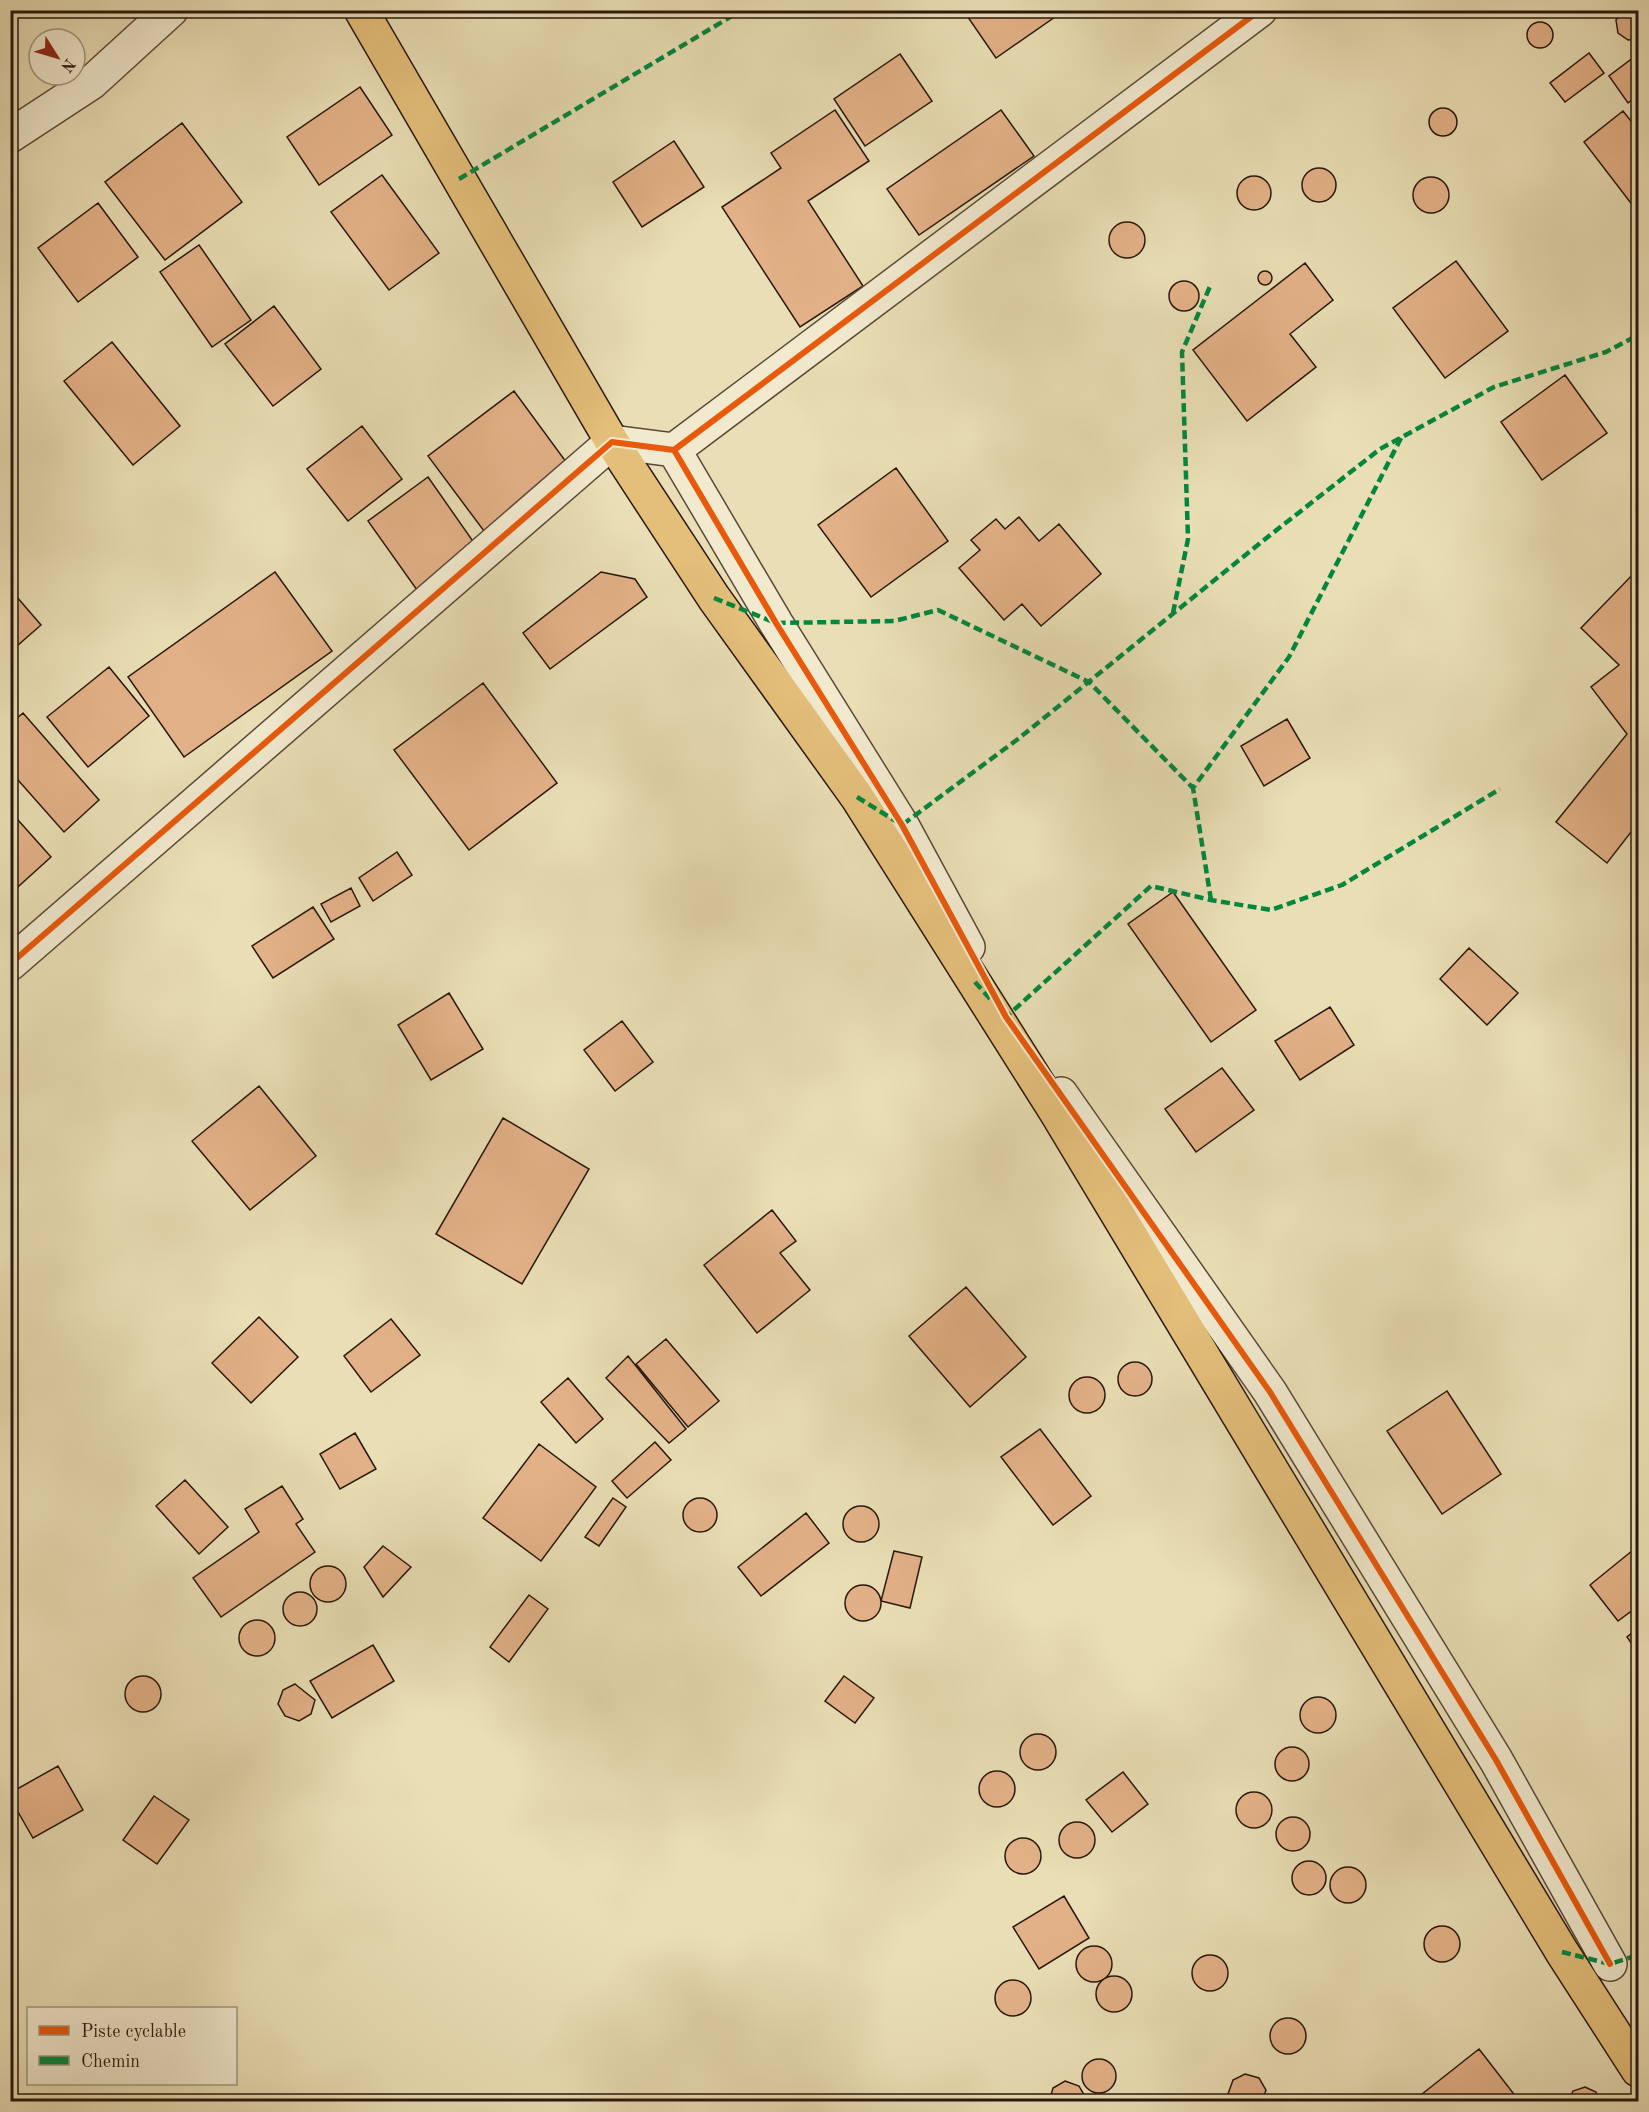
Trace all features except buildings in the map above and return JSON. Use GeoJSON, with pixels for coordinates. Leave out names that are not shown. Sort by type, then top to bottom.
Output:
{"type":"FeatureCollection","features":[{"type":"Feature","properties":{"kind":"highway"},"geometry":{"type":"LineString","coordinates":[[361,10],[612,442],[714,598],[857,797],[975,982],[1056,1112],[1549,1932],[1638,2070]]}},
{"type":"Feature","properties":{"kind":"street"},"geometry":{"type":"LineString","coordinates":[[10,136],[91,83],[171,10]]}},
{"type":"Feature","properties":{"kind":"street"},"geometry":{"type":"LineString","coordinates":[[10,964],[612,442],[674,450],[1260,10]]}},
{"type":"Feature","properties":{"kind":"street"},"geometry":{"type":"LineString","coordinates":[[674,450],[776,623],[902,825],[1006,1017],[1270,1392],[1496,1760],[1610,1964]]}},
{"type":"Feature","properties":{"kind":"marked path"},"geometry":{"type":"LineString","coordinates":[[459,179],[742,10]]}},
{"type":"Feature","properties":{"kind":"marked path"},"geometry":{"type":"LineString","coordinates":[[1173,613],[1188,539],[1182,352],[1211,284]]}},
{"type":"Feature","properties":{"kind":"marked path"},"geometry":{"type":"LineString","coordinates":[[857,797],[902,825],[1018,739],[1380,449],[1494,387],[1606,352],[1638,335]]}},
{"type":"Feature","properties":{"kind":"marked path"},"geometry":{"type":"LineString","coordinates":[[1211,900],[1193,788],[1289,657],[1401,438]]}},
{"type":"Feature","properties":{"kind":"marked path"},"geometry":{"type":"LineString","coordinates":[[714,598],[776,623],[894,621],[938,610],[1089,682],[1193,788]]}},
{"type":"Feature","properties":{"kind":"marked path"},"geometry":{"type":"LineString","coordinates":[[1004,1015],[1006,1017],[1151,886],[1211,900],[1271,910],[1342,885],[1500,789]]}},
{"type":"Feature","properties":{"kind":"marked path"},"geometry":{"type":"LineString","coordinates":[[975,982],[990,999]]}},
{"type":"Feature","properties":{"kind":"marked path"},"geometry":{"type":"LineString","coordinates":[[1562,1952],[1610,1964],[1638,1955]]}},
{"type":"Feature","properties":{"kind":"cycle path"},"geometry":{"type":"LineString","coordinates":[[10,964],[612,442],[674,450],[1260,10]]}},
{"type":"Feature","properties":{"kind":"cycle path"},"geometry":{"type":"LineString","coordinates":[[674,450],[776,623],[902,825],[1006,1017],[1270,1392],[1496,1760],[1610,1964]]}}]}
